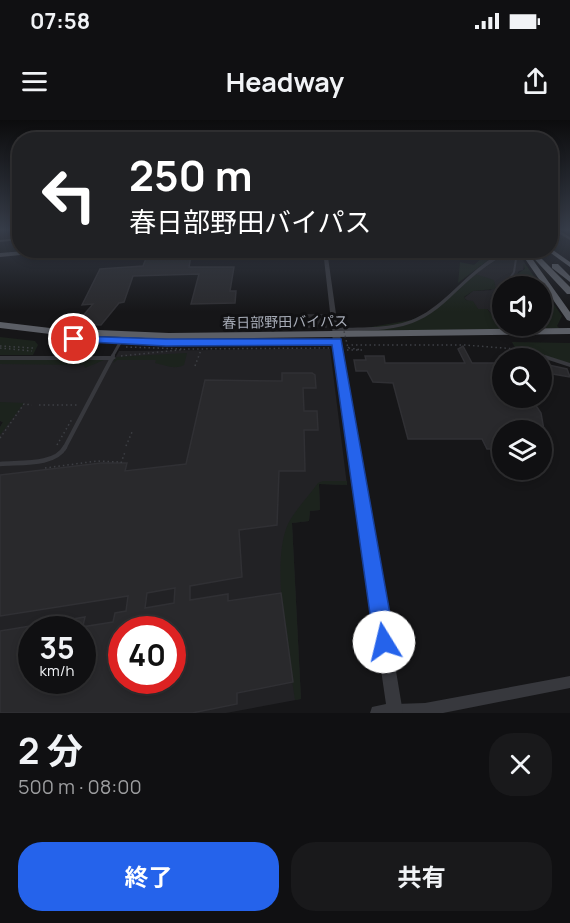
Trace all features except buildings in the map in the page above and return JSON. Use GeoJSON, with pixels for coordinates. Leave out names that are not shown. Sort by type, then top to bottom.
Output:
{"type":"FeatureCollection","features":[{"type":"Feature","properties":{"kind":"highway"},"geometry":{"type":"LineString","coordinates":[[529,258],[570,318]]}},
{"type":"Feature","properties":{"kind":"highway"},"geometry":{"type":"LineString","coordinates":[[532,258],[570,292]]}},
{"type":"Feature","properties":{"kind":"highway"},"geometry":{"type":"LineString","coordinates":[[547,258],[570,280]]}},
{"type":"Feature","properties":{"kind":"highway","name":"春日部野田バイパス"},"geometry":{"type":"LineString","coordinates":[[0,325],[50,331],[147,336],[341,340],[492,332]]}},
{"type":"Feature","properties":{"kind":"highway","name":"春日部野田バイパス"},"geometry":{"type":"LineString","coordinates":[[552,330],[570,332]]}},
{"type":"Feature","properties":{"kind":"highway","name":"春日部野田バイパス"},"geometry":{"type":"LineString","coordinates":[[0,333],[120,344],[570,338]]}},
{"type":"Feature","properties":{"kind":"street"},"geometry":{"type":"LineString","coordinates":[[326,258],[341,340],[395,712]]}},
{"type":"Feature","properties":{"kind":"street"},"geometry":{"type":"LineString","coordinates":[[341,340],[404,324],[426,314],[473,271],[496,258]]}},
{"type":"Feature","properties":{"kind":"street"},"geometry":{"type":"LineString","coordinates":[[0,358],[113,357]]}},
{"type":"Feature","properties":{"kind":"street"},"geometry":{"type":"LineString","coordinates":[[552,359],[570,365]]}},
{"type":"Feature","properties":{"kind":"street"},"geometry":{"type":"LineString","coordinates":[[378,713],[424,710],[570,682]]}},
{"type":"Feature","properties":{"kind":"lane"},"geometry":{"type":"LineString","coordinates":[[511,276],[516,259]]}},
{"type":"Feature","properties":{"kind":"lane"},"geometry":{"type":"LineString","coordinates":[[0,464],[40,462],[56,457],[64,448],[120,344]]}},
{"type":"Feature","properties":{"kind":"path"},"geometry":{"type":"LineString","coordinates":[[120,344],[201,349],[341,340],[347,348],[352,345],[465,345],[500,348]]}},
{"type":"Feature","properties":{"kind":"path"},"geometry":{"type":"LineString","coordinates":[[0,347],[33,350]]}},
{"type":"Feature","properties":{"kind":"path"},"geometry":{"type":"LineString","coordinates":[[113,357],[188,349]]}},
{"type":"Feature","properties":{"kind":"path"},"geometry":{"type":"LineString","coordinates":[[195,366],[201,349]]}},
{"type":"Feature","properties":{"kind":"path"},"geometry":{"type":"LineString","coordinates":[[0,438],[24,404],[32,405]]}},
{"type":"Feature","properties":{"kind":"path"},"geometry":{"type":"LineString","coordinates":[[39,405],[83,405]]}},
{"type":"Feature","properties":{"kind":"path"},"geometry":{"type":"LineString","coordinates":[[57,445],[72,418]]}},
{"type":"Feature","properties":{"kind":"path"},"geometry":{"type":"LineString","coordinates":[[126,446],[132,432]]}},
{"type":"Feature","properties":{"kind":"path"},"geometry":{"type":"LineString","coordinates":[[46,464],[44,469],[97,462],[121,463],[125,453]]}},
{"type":"Feature","properties":{"kind":"shaded area"},"geometry":{"type":"Polygon","coordinates":[[[482,258],[491,258],[458,283],[460,262],[474,265],[482,258]]]}},
{"type":"Feature","properties":{"kind":"shaded area"},"geometry":{"type":"Polygon","coordinates":[[[499,258],[522,258],[526,265],[516,276],[492,276],[492,290],[475,274],[499,258]]]}},
{"type":"Feature","properties":{"kind":"shaded area"},"geometry":{"type":"Polygon","coordinates":[[[523,264],[534,276],[515,276],[515,275],[525,269],[523,264]]]}},
{"type":"Feature","properties":{"kind":"shaded area"},"geometry":{"type":"Polygon","coordinates":[[[475,274],[492,279],[492,289],[473,291],[464,297],[466,300],[473,301],[478,309],[487,309],[492,314],[492,329],[348,331],[411,320],[430,312],[475,274]]]}},
{"type":"Feature","properties":{"kind":"shaded area"},"geometry":{"type":"Polygon","coordinates":[[[492,290],[492,314],[487,309],[478,309],[464,298],[473,291],[492,290]]]}},
{"type":"Feature","properties":{"kind":"shaded area"},"geometry":{"type":"Polygon","coordinates":[[[552,302],[562,316],[557,326],[559,328],[552,328],[552,302]]]}},
{"type":"Feature","properties":{"kind":"shaded area"},"geometry":{"type":"Polygon","coordinates":[[[0,337],[35,341],[38,345],[33,355],[0,355],[0,337]]]}},
{"type":"Feature","properties":{"kind":"shaded area"},"geometry":{"type":"Polygon","coordinates":[[[512,342],[570,343],[570,363],[552,358],[552,348],[515,348],[512,342]]]}},
{"type":"Feature","properties":{"kind":"shaded area"},"geometry":{"type":"Polygon","coordinates":[[[330,349],[347,485],[319,484],[320,510],[310,511],[309,521],[292,523],[301,699],[226,713],[0,713],[0,427],[3,422],[0,421],[0,360],[114,360],[119,351],[330,349]]]}},
{"type":"Feature","properties":{"kind":"shaded area"},"geometry":{"type":"Polygon","coordinates":[[[187,353],[184,365],[177,367],[155,363],[156,360],[117,360],[113,363],[116,357],[187,353]]]}},
{"type":"Feature","properties":{"kind":"shaded area"},"geometry":{"type":"Polygon","coordinates":[[[0,360],[104,360],[85,368],[84,365],[0,364],[0,360]]]}},
{"type":"Feature","properties":{"kind":"shaded area"},"geometry":{"type":"Polygon","coordinates":[[[0,402],[24,403],[0,435],[3,422],[0,421],[0,402]]]}},
{"type":"Feature","properties":{"kind":"shaded area"},"geometry":{"type":"Polygon","coordinates":[[[347,481],[347,485],[319,484],[320,510],[310,511],[309,521],[292,523],[301,699],[295,700],[282,610],[283,541],[294,514],[318,483],[347,481]]]}},
{"type":"Feature","properties":{"kind":"route"},"geometry":{"type":"LineString","coordinates":[[74,339],[166,343],[337,342],[384,642]]}}]}
